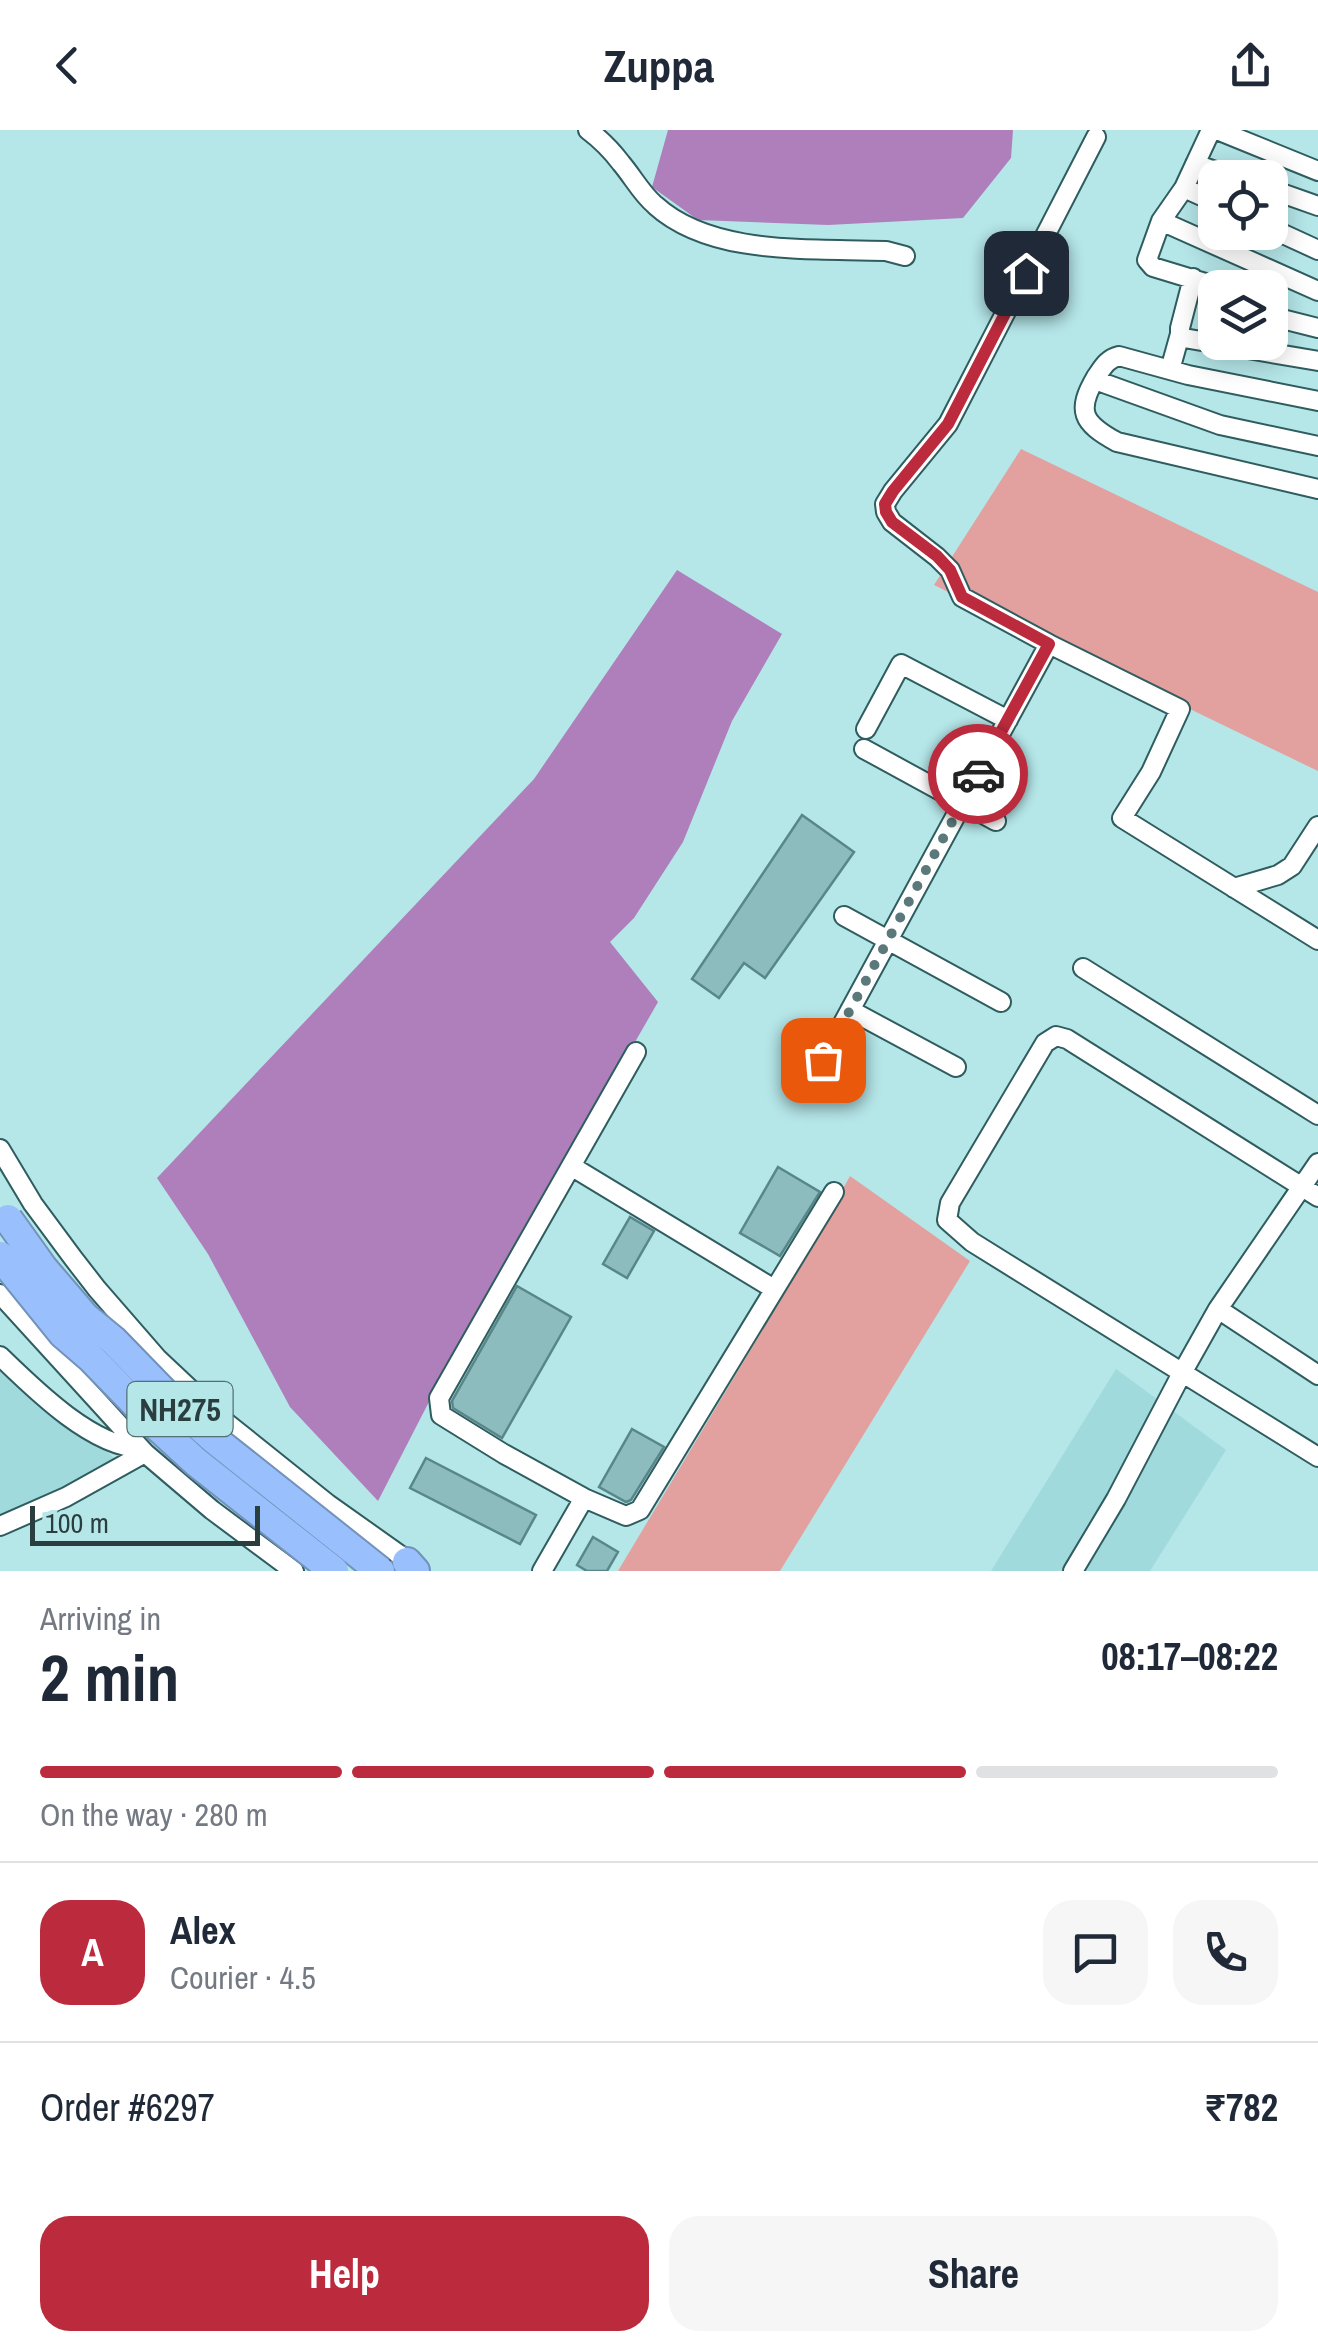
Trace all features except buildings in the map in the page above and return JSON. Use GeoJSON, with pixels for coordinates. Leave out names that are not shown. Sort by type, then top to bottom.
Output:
{"type":"FeatureCollection","features":[{"type":"Feature","properties":{"kind":"highway","name":"NH275"},"geometry":{"type":"LineString","coordinates":[[4,1213],[43,1268],[85,1317],[114,1340],[180,1408],[214,1440],[380,1571]]}},
{"type":"Feature","properties":{"kind":"highway","name":"NH275"},"geometry":{"type":"LineString","coordinates":[[0,1256],[63,1334],[160,1429],[334,1571]]}},
{"type":"Feature","properties":{"kind":"street"},"geometry":{"type":"LineString","coordinates":[[588,130],[620,160],[657,208],[706,235],[750,245],[886,251],[905,256]]}},
{"type":"Feature","properties":{"kind":"street"},"geometry":{"type":"LineString","coordinates":[[1198,280],[1147,260],[1161,221],[1184,188],[1214,130],[1318,171]]}},
{"type":"Feature","properties":{"kind":"street"},"geometry":{"type":"LineString","coordinates":[[1096,137],[948,424],[893,491],[885,504],[886,512],[892,522],[950,570],[962,597],[1180,709],[1152,772],[1122,818],[1318,940]]}},
{"type":"Feature","properties":{"kind":"street"},"geometry":{"type":"LineString","coordinates":[[1184,188],[1198,194]]}},
{"type":"Feature","properties":{"kind":"street"},"geometry":{"type":"LineString","coordinates":[[1288,196],[1318,206]]}},
{"type":"Feature","properties":{"kind":"street"},"geometry":{"type":"LineString","coordinates":[[1161,221],[1318,291]]}},
{"type":"Feature","properties":{"kind":"street"},"geometry":{"type":"LineString","coordinates":[[1288,236],[1318,250]]}},
{"type":"Feature","properties":{"kind":"street"},"geometry":{"type":"LineString","coordinates":[[1170,370],[1192,278]]}},
{"type":"Feature","properties":{"kind":"street"},"geometry":{"type":"LineString","coordinates":[[1288,320],[1318,328]]}},
{"type":"Feature","properties":{"kind":"street"},"geometry":{"type":"LineString","coordinates":[[1180,334],[1190,340],[1318,362]]}},
{"type":"Feature","properties":{"kind":"street"},"geometry":{"type":"LineString","coordinates":[[1318,401],[1119,356],[1106,362],[1084,400],[1085,415],[1116,442],[1318,488]]}},
{"type":"Feature","properties":{"kind":"street"},"geometry":{"type":"LineString","coordinates":[[1095,380],[1220,424],[1318,446]]}},
{"type":"Feature","properties":{"kind":"street"},"geometry":{"type":"LineString","coordinates":[[823,1060],[1049,644]]}},
{"type":"Feature","properties":{"kind":"street"},"geometry":{"type":"LineString","coordinates":[[866,729],[901,664],[1008,720]]}},
{"type":"Feature","properties":{"kind":"street"},"geometry":{"type":"LineString","coordinates":[[864,749],[996,820]]}},
{"type":"Feature","properties":{"kind":"street"},"geometry":{"type":"LineString","coordinates":[[1234,888],[1278,875],[1292,866],[1318,826]]}},
{"type":"Feature","properties":{"kind":"street"},"geometry":{"type":"LineString","coordinates":[[844,916],[1002,1002]]}},
{"type":"Feature","properties":{"kind":"street"},"geometry":{"type":"LineString","coordinates":[[1084,968],[1318,1116]]}},
{"type":"Feature","properties":{"kind":"street"},"geometry":{"type":"LineString","coordinates":[[850,1010],[956,1068]]}},
{"type":"Feature","properties":{"kind":"street"},"geometry":{"type":"LineString","coordinates":[[1310,1192],[1067,1039],[1056,1036],[1045,1043],[950,1203],[948,1220],[972,1242],[1318,1457]]}},
{"type":"Feature","properties":{"kind":"street"},"geometry":{"type":"LineString","coordinates":[[636,1052],[438,1398],[442,1415],[584,1498],[626,1516],[640,1510],[834,1192]]}},
{"type":"Feature","properties":{"kind":"street","name":"NH275"},"geometry":{"type":"LineString","coordinates":[[0,1150],[33,1204],[96,1289],[157,1358],[223,1420],[328,1504],[417,1568]]}},
{"type":"Feature","properties":{"kind":"street"},"geometry":{"type":"LineString","coordinates":[[1073,1571],[1145,1448],[1218,1309],[1310,1192],[1318,1163]]}},
{"type":"Feature","properties":{"kind":"street"},"geometry":{"type":"LineString","coordinates":[[571,1166],[774,1289]]}},
{"type":"Feature","properties":{"kind":"street"},"geometry":{"type":"LineString","coordinates":[[18,1315],[73,1258]]}},
{"type":"Feature","properties":{"kind":"street","name":"NH275"},"geometry":{"type":"LineString","coordinates":[[0,1294],[142,1451],[294,1571]]}},
{"type":"Feature","properties":{"kind":"street"},"geometry":{"type":"LineString","coordinates":[[1218,1309],[1318,1374]]}},
{"type":"Feature","properties":{"kind":"street"},"geometry":{"type":"LineString","coordinates":[[0,1356],[46,1401],[106,1440],[142,1451]]}},
{"type":"Feature","properties":{"kind":"street"},"geometry":{"type":"LineString","coordinates":[[0,1526],[66,1497],[142,1451]]}},
{"type":"Feature","properties":{"kind":"street"},"geometry":{"type":"LineString","coordinates":[[542,1571],[584,1498]]}},
{"type":"Feature","properties":{"kind":"shaded area"},"geometry":{"type":"Polygon","coordinates":[[[668,130],[1013,130],[1011,158],[963,218],[828,225],[698,220],[652,187],[668,130]]]}},
{"type":"Feature","properties":{"kind":"shaded area"},"geometry":{"type":"Polygon","coordinates":[[[1021,449],[1318,592],[1318,771],[934,585],[1021,449]]]}},
{"type":"Feature","properties":{"kind":"shaded area"},"geometry":{"type":"Polygon","coordinates":[[[677,570],[782,634],[732,721],[683,842],[634,918],[610,942],[658,1002],[433,1394],[378,1501],[290,1407],[208,1254],[157,1178],[534,779],[677,570]]]}},
{"type":"Feature","properties":{"kind":"shaded area"},"geometry":{"type":"Polygon","coordinates":[[[850,1176],[970,1261],[780,1571],[618,1571],[790,1284],[850,1176]]]}},
{"type":"Feature","properties":{"kind":"shaded area"},"geometry":{"type":"Polygon","coordinates":[[[0,1347],[120,1464],[0,1518],[0,1347]]]}},
{"type":"Feature","properties":{"kind":"shaded area"},"geometry":{"type":"Polygon","coordinates":[[[1116,1369],[1226,1450],[1150,1571],[991,1571],[1116,1369]]]}},
{"type":"Feature","properties":{"kind":"way so far"},"geometry":{"type":"LineString","coordinates":[[823,1060],[978,774]]}},
{"type":"Feature","properties":{"kind":"route"},"geometry":{"type":"LineString","coordinates":[[978,774],[1049,644],[962,597],[950,570],[892,522],[885,504],[948,424],[1026,273]]}}]}
